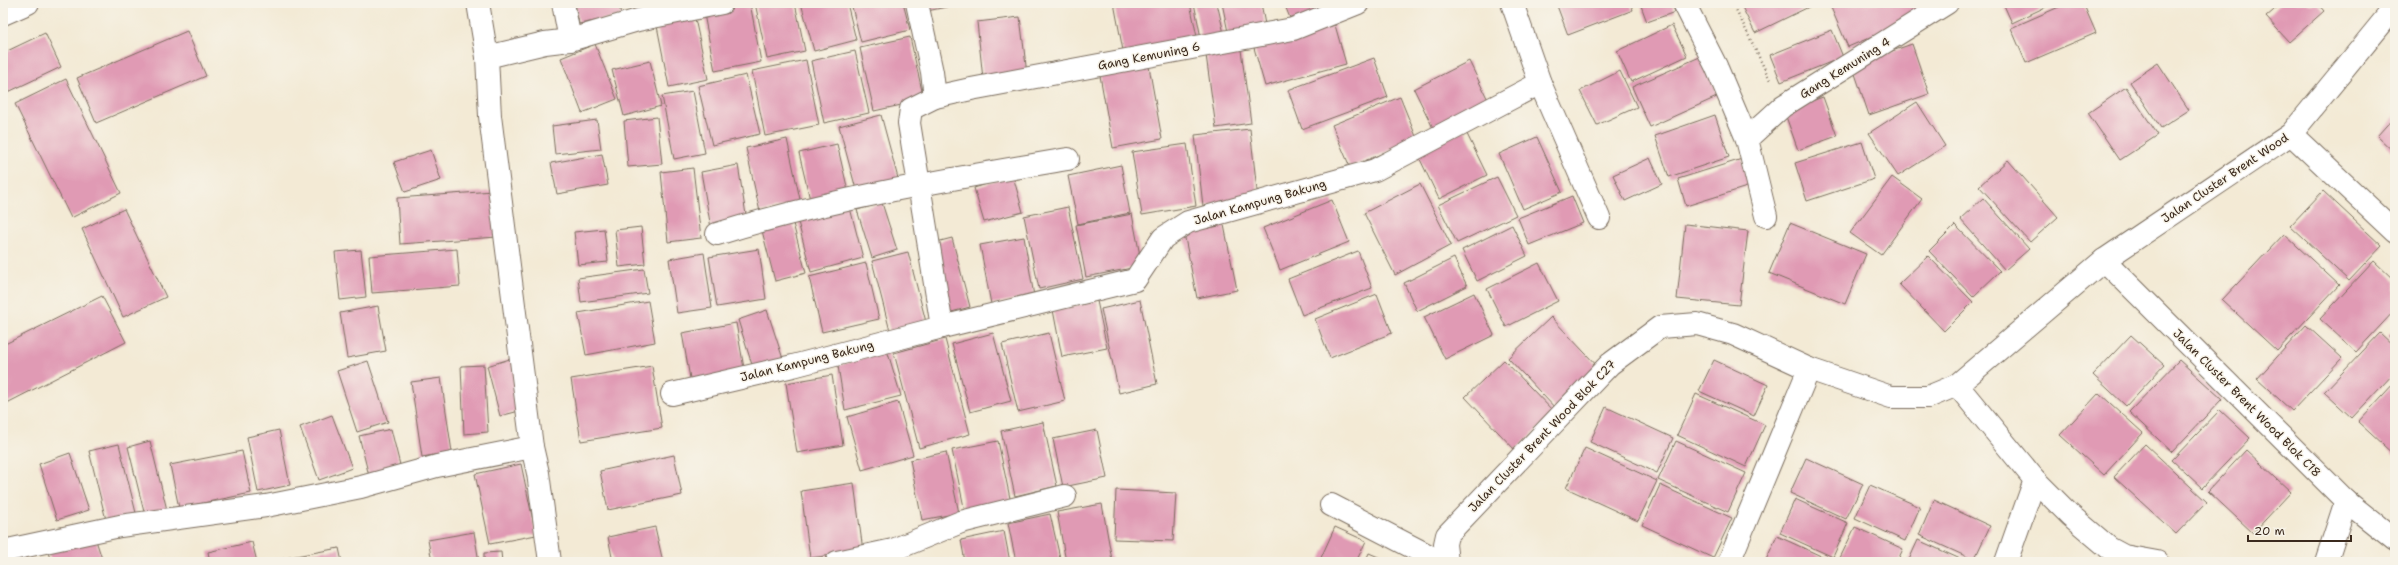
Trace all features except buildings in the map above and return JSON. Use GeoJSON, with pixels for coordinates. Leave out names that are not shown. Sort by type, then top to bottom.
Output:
{"type":"FeatureCollection","features":[{"type":"Feature","properties":{"kind":"street"},"geometry":{"type":"LineString","coordinates":[[3,14],[28,3]]}},
{"type":"Feature","properties":{"kind":"street"},"geometry":{"type":"LineString","coordinates":[[478,3],[487,57],[490,116],[532,447],[538,473],[550,562]]}},
{"type":"Feature","properties":{"kind":"street"},"geometry":{"type":"LineString","coordinates":[[563,3],[570,40]]}},
{"type":"Feature","properties":{"kind":"street"},"geometry":{"type":"LineString","coordinates":[[487,57],[545,43],[570,40],[638,20],[722,3]]}},
{"type":"Feature","properties":{"kind":"street"},"geometry":{"type":"LineString","coordinates":[[917,3],[932,72],[935,97],[911,108],[908,116],[917,184],[942,327]]}},
{"type":"Feature","properties":{"kind":"street","name":"Gang Kemuning 6"},"geometry":{"type":"LineString","coordinates":[[935,97],[1293,29],[1358,3]]}},
{"type":"Feature","properties":{"kind":"street"},"geometry":{"type":"LineString","coordinates":[[1512,3],[1540,83],[1599,218]]}},
{"type":"Feature","properties":{"kind":"street"},"geometry":{"type":"LineString","coordinates":[[1684,3],[1716,66],[1747,139],[1766,216]]}},
{"type":"Feature","properties":{"kind":"street","name":"Gang Kemuning 4"},"geometry":{"type":"LineString","coordinates":[[1747,139],[1783,106],[1947,3]]}},
{"type":"Feature","properties":{"kind":"street","name":"Jalan Cluster Brent Wood"},"geometry":{"type":"LineString","coordinates":[[1956,384],[2104,260],[2291,134],[2395,7]]}},
{"type":"Feature","properties":{"kind":"street","name":"Jalan Kampung Bakung"},"geometry":{"type":"LineString","coordinates":[[672,394],[793,366],[942,327],[1135,280],[1163,238],[1188,222],[1375,170],[1540,83]]}},
{"type":"Feature","properties":{"kind":"street"},"geometry":{"type":"LineString","coordinates":[[2291,134],[2395,232]]}},
{"type":"Feature","properties":{"kind":"street"},"geometry":{"type":"LineString","coordinates":[[718,234],[791,212],[917,184],[1068,159]]}},
{"type":"Feature","properties":{"kind":"street","name":"Jalan Cluster Brent Wood Blok C18"},"geometry":{"type":"LineString","coordinates":[[2104,260],[2346,501],[2395,540]]}},
{"type":"Feature","properties":{"kind":"street","name":"Jalan Cluster Brent Wood Blok C27"},"geometry":{"type":"LineString","coordinates":[[1447,562],[1445,544],[1447,535],[1610,364],[1660,327],[1697,324],[1733,334],[1809,369],[1891,398],[1928,397],[1956,384]]}},
{"type":"Feature","properties":{"kind":"street"},"geometry":{"type":"LineString","coordinates":[[1729,562],[1809,369]]}},
{"type":"Feature","properties":{"kind":"street"},"geometry":{"type":"LineString","coordinates":[[1956,384],[2035,480],[2070,515],[2109,548],[2124,556],[2157,562]]}},
{"type":"Feature","properties":{"kind":"street"},"geometry":{"type":"LineString","coordinates":[[3,551],[120,526],[266,506],[361,487],[437,466],[532,447]]}},
{"type":"Feature","properties":{"kind":"street"},"geometry":{"type":"LineString","coordinates":[[2006,562],[2035,480]]}},
{"type":"Feature","properties":{"kind":"street"},"geometry":{"type":"LineString","coordinates":[[837,562],[893,550],[961,522],[1065,496]]}},
{"type":"Feature","properties":{"kind":"street"},"geometry":{"type":"LineString","coordinates":[[2326,562],[2346,501]]}},
{"type":"Feature","properties":{"kind":"street"},"geometry":{"type":"LineString","coordinates":[[1331,506],[1441,562]]}},
{"type":"Feature","properties":{"kind":"path"},"geometry":{"type":"LineString","coordinates":[[1733,3],[1783,106]]}}]}
